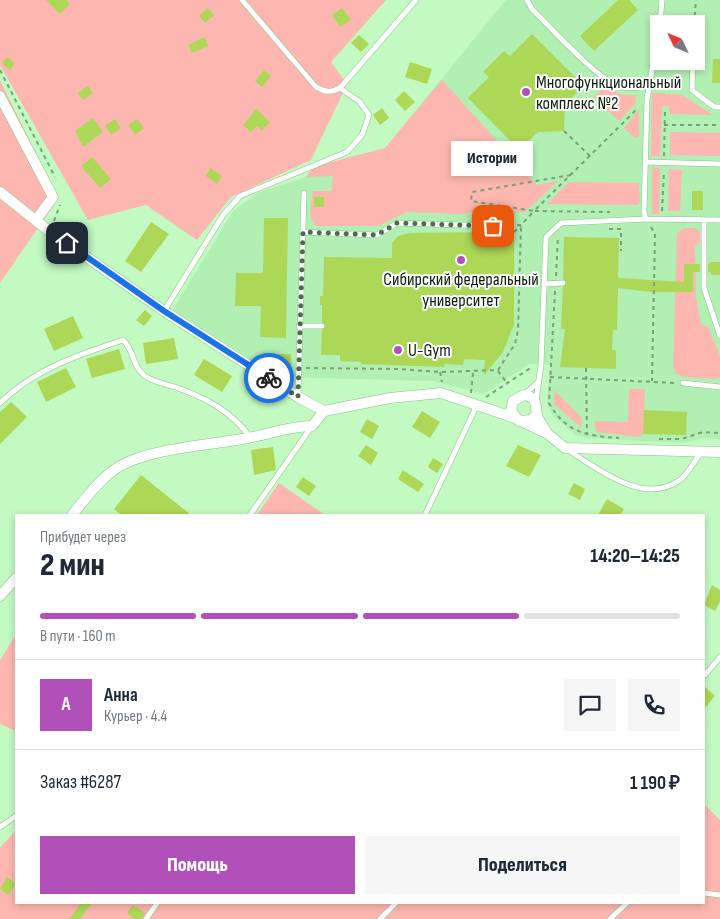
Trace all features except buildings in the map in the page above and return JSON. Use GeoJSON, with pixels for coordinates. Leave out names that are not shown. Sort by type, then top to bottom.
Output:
{"type":"FeatureCollection","features":[{"type":"Feature","properties":{"kind":"street"},"geometry":{"type":"LineString","coordinates":[[0,96],[52,197],[36,220]]}},
{"type":"Feature","properties":{"kind":"street"},"geometry":{"type":"LineString","coordinates":[[0,192],[36,220],[164,311],[298,397],[324,411],[390,398],[441,393],[480,399],[491,409],[548,434],[565,448],[720,452]]}},
{"type":"Feature","properties":{"kind":"street"},"geometry":{"type":"LineString","coordinates":[[491,409],[512,402],[524,394],[536,401],[537,414],[548,434]]}},
{"type":"Feature","properties":{"kind":"street"},"geometry":{"type":"LineString","coordinates":[[512,402],[511,410],[519,420]]}},
{"type":"Feature","properties":{"kind":"street"},"geometry":{"type":"LineString","coordinates":[[73,514],[97,485],[120,466],[150,455],[251,438],[299,426],[312,426],[324,411]]}},
{"type":"Feature","properties":{"kind":"street"},"geometry":{"type":"LineString","coordinates":[[519,420],[531,420],[537,414]]}},
{"type":"Feature","properties":{"kind":"street"},"geometry":{"type":"LineString","coordinates":[[0,596],[15,579]]}},
{"type":"Feature","properties":{"kind":"lane"},"geometry":{"type":"LineString","coordinates":[[242,0],[316,87],[323,91],[333,92],[340,88],[416,0]]}},
{"type":"Feature","properties":{"kind":"lane"},"geometry":{"type":"LineString","coordinates":[[527,0],[532,9],[587,64],[615,85],[622,87],[648,86]]}},
{"type":"Feature","properties":{"kind":"lane"},"geometry":{"type":"LineString","coordinates":[[661,15],[662,0]]}},
{"type":"Feature","properties":{"kind":"lane"},"geometry":{"type":"LineString","coordinates":[[646,219],[644,212],[647,99],[651,70]]}},
{"type":"Feature","properties":{"kind":"lane"},"geometry":{"type":"LineString","coordinates":[[692,70],[692,90],[714,107],[720,107]]}},
{"type":"Feature","properties":{"kind":"lane"},"geometry":{"type":"LineString","coordinates":[[164,311],[223,215],[240,196],[348,152],[362,135],[369,115],[360,102],[340,88]]}},
{"type":"Feature","properties":{"kind":"lane"},"geometry":{"type":"LineString","coordinates":[[645,162],[720,164]]}},
{"type":"Feature","properties":{"kind":"lane"},"geometry":{"type":"LineString","coordinates":[[298,397],[304,192]]}},
{"type":"Feature","properties":{"kind":"lane"},"geometry":{"type":"LineString","coordinates":[[536,401],[541,366],[546,237],[561,223],[646,219],[662,221],[720,220]]}},
{"type":"Feature","properties":{"kind":"lane"},"geometry":{"type":"LineString","coordinates":[[704,220],[704,288],[720,336]]}},
{"type":"Feature","properties":{"kind":"lane"},"geometry":{"type":"LineString","coordinates":[[303,232],[377,235],[397,223],[493,226]]}},
{"type":"Feature","properties":{"kind":"lane"},"geometry":{"type":"LineString","coordinates":[[544,284],[563,283]]}},
{"type":"Feature","properties":{"kind":"lane"},"geometry":{"type":"LineString","coordinates":[[299,326],[322,326]]}},
{"type":"Feature","properties":{"kind":"lane"},"geometry":{"type":"LineString","coordinates":[[0,402],[15,388],[68,358],[124,340],[129,345],[136,369],[148,378],[211,401],[238,422],[251,438]]}},
{"type":"Feature","properties":{"kind":"lane"},"geometry":{"type":"LineString","coordinates":[[524,394],[538,382]]}},
{"type":"Feature","properties":{"kind":"lane"},"geometry":{"type":"LineString","coordinates":[[683,384],[720,387]]}},
{"type":"Feature","properties":{"kind":"lane"},"geometry":{"type":"LineString","coordinates":[[425,514],[480,399]]}},
{"type":"Feature","properties":{"kind":"lane"},"geometry":{"type":"LineString","coordinates":[[251,514],[312,426]]}},
{"type":"Feature","properties":{"kind":"lane"},"geometry":{"type":"LineString","coordinates":[[565,448],[606,475],[644,490],[671,485],[682,479],[702,451]]}},
{"type":"Feature","properties":{"kind":"lane"},"geometry":{"type":"LineString","coordinates":[[705,675],[720,657]]}},
{"type":"Feature","properties":{"kind":"lane"},"geometry":{"type":"LineString","coordinates":[[0,827],[15,817]]}},
{"type":"Feature","properties":{"kind":"lane"},"geometry":{"type":"LineString","coordinates":[[705,893],[720,894]]}},
{"type":"Feature","properties":{"kind":"lane"},"geometry":{"type":"LineString","coordinates":[[146,919],[157,904]]}},
{"type":"Feature","properties":{"kind":"lane"},"geometry":{"type":"LineString","coordinates":[[380,919],[395,904]]}},
{"type":"Feature","properties":{"kind":"lane"},"geometry":{"type":"LineString","coordinates":[[610,919],[626,904]]}},
{"type":"Feature","properties":{"kind":"path"},"geometry":{"type":"LineString","coordinates":[[695,15],[696,0]]}},
{"type":"Feature","properties":{"kind":"path"},"geometry":{"type":"LineString","coordinates":[[571,175],[472,192],[471,201],[534,211],[571,175],[647,99]]}},
{"type":"Feature","properties":{"kind":"path"},"geometry":{"type":"LineString","coordinates":[[652,381],[655,234],[662,221],[664,109]]}},
{"type":"Feature","properties":{"kind":"path"},"geometry":{"type":"LineString","coordinates":[[664,125],[720,125]]}},
{"type":"Feature","properties":{"kind":"path"},"geometry":{"type":"LineString","coordinates":[[564,131],[590,156]]}},
{"type":"Feature","properties":{"kind":"path"},"geometry":{"type":"LineString","coordinates":[[646,219],[655,234]]}},
{"type":"Feature","properties":{"kind":"path"},"geometry":{"type":"LineString","coordinates":[[298,368],[398,369],[473,373],[498,370],[515,344],[518,331],[522,225],[514,232]]}},
{"type":"Feature","properties":{"kind":"path"},"geometry":{"type":"LineString","coordinates":[[603,230],[621,229],[621,251]]}},
{"type":"Feature","properties":{"kind":"path"},"geometry":{"type":"LineString","coordinates":[[558,230],[549,403],[576,432],[587,435],[621,438]]}},
{"type":"Feature","properties":{"kind":"path"},"geometry":{"type":"LineString","coordinates":[[463,391],[471,393],[480,399],[534,366],[551,366]]}},
{"type":"Feature","properties":{"kind":"path"},"geometry":{"type":"LineString","coordinates":[[586,368],[587,435]]}},
{"type":"Feature","properties":{"kind":"path"},"geometry":{"type":"LineString","coordinates":[[498,370],[507,384]]}},
{"type":"Feature","properties":{"kind":"path"},"geometry":{"type":"LineString","coordinates":[[440,372],[442,383],[446,386]]}},
{"type":"Feature","properties":{"kind":"path"},"geometry":{"type":"LineString","coordinates":[[471,393],[473,373]]}},
{"type":"Feature","properties":{"kind":"path"},"geometry":{"type":"LineString","coordinates":[[550,377],[586,377],[683,384]]}},
{"type":"Feature","properties":{"kind":"path"},"geometry":{"type":"LineString","coordinates":[[656,439],[682,439],[703,432],[720,433]]}},
{"type":"Feature","properties":{"kind":"shaded area"},"geometry":{"type":"Polygon","coordinates":[[[0,0],[386,0],[331,62],[347,84],[311,160],[231,197],[197,240],[146,205],[88,220],[0,65],[0,0]]]}},
{"type":"Feature","properties":{"kind":"shaded area","name":"Сибирский федеральный университет"},"geometry":{"type":"Polygon","coordinates":[[[506,0],[720,0],[720,439],[703,438],[683,443],[586,438],[576,435],[553,416],[547,404],[550,365],[529,364],[484,394],[434,381],[278,377],[173,310],[233,211],[260,192],[306,177],[313,167],[385,148],[506,0]]]}},
{"type":"Feature","properties":{"kind":"shaded area"},"geometry":{"type":"Polygon","coordinates":[[[0,80],[57,196],[52,208],[0,283],[0,80]]]}},
{"type":"Feature","properties":{"kind":"shaded area"},"geometry":{"type":"Polygon","coordinates":[[[442,80],[537,185],[558,181],[525,212],[473,212],[462,214],[407,212],[378,226],[317,226],[311,215],[313,191],[331,191],[333,176],[306,177],[313,167],[385,148],[442,80]]]}},
{"type":"Feature","properties":{"kind":"shaded area"},"geometry":{"type":"Polygon","coordinates":[[[606,85],[620,94],[636,95],[635,104],[619,121],[594,97],[606,85]]]}},
{"type":"Feature","properties":{"kind":"shaded area"},"geometry":{"type":"Polygon","coordinates":[[[652,93],[682,95],[713,115],[669,114],[669,106],[662,106],[660,156],[651,156],[652,93]]]}},
{"type":"Feature","properties":{"kind":"shaded area"},"geometry":{"type":"Polygon","coordinates":[[[639,110],[639,137],[634,137],[624,128],[639,110]]]}},
{"type":"Feature","properties":{"kind":"shaded area"},"geometry":{"type":"Polygon","coordinates":[[[670,132],[720,133],[720,156],[670,155],[670,132]]]}},
{"type":"Feature","properties":{"kind":"shaded area"},"geometry":{"type":"Polygon","coordinates":[[[652,167],[660,168],[659,214],[652,214],[652,167]]]}},
{"type":"Feature","properties":{"kind":"shaded area"},"geometry":{"type":"Polygon","coordinates":[[[669,169],[682,170],[680,211],[668,211],[669,169]]]}},
{"type":"Feature","properties":{"kind":"shaded area"},"geometry":{"type":"Polygon","coordinates":[[[569,182],[639,183],[640,202],[637,205],[547,204],[569,182]]]}},
{"type":"Feature","properties":{"kind":"shaded area"},"geometry":{"type":"Polygon","coordinates":[[[683,228],[696,228],[700,233],[700,241],[695,246],[696,297],[701,324],[708,327],[720,356],[720,377],[715,379],[684,377],[675,373],[673,365],[677,234],[683,228]]]}},
{"type":"Feature","properties":{"kind":"shaded area"},"geometry":{"type":"Polygon","coordinates":[[[629,389],[645,389],[643,434],[638,437],[596,432],[594,421],[628,422],[629,389]]]}},
{"type":"Feature","properties":{"kind":"shaded area"},"geometry":{"type":"Polygon","coordinates":[[[554,390],[581,417],[582,428],[554,404],[554,390]]]}},
{"type":"Feature","properties":{"kind":"shaded area"},"geometry":{"type":"Polygon","coordinates":[[[279,483],[324,514],[258,514],[279,483]]]}},
{"type":"Feature","properties":{"kind":"shaded area"},"geometry":{"type":"Polygon","coordinates":[[[15,636],[15,731],[0,724],[0,661],[15,636]]]}},
{"type":"Feature","properties":{"kind":"shaded area"},"geometry":{"type":"Polygon","coordinates":[[[705,805],[720,820],[720,919],[0,919],[0,848],[15,831],[15,904],[705,904],[705,805]]]}},
{"type":"Feature","properties":{"kind":"way so far"},"geometry":{"type":"LineString","coordinates":[[269,378],[298,397],[298,340],[303,232],[377,235],[397,223],[493,226]]}},
{"type":"Feature","properties":{"kind":"place","name":"Многофункциональный комплекс №2"},"geometry":{"type":"Point","coordinates":[526,92]}},
{"type":"Feature","properties":{"kind":"place","name":"Истории"},"geometry":{"type":"Point","coordinates":[493,226]}},
{"type":"Feature","properties":{"kind":"place","name":"Сибирский федеральный университет"},"geometry":{"type":"Point","coordinates":[461,260]}},
{"type":"Feature","properties":{"kind":"place","name":"U-Gym"},"geometry":{"type":"Point","coordinates":[398,350]}},
{"type":"Feature","properties":{"kind":"route"},"geometry":{"type":"LineString","coordinates":[[67,243],[164,311],[269,378]]}}]}
